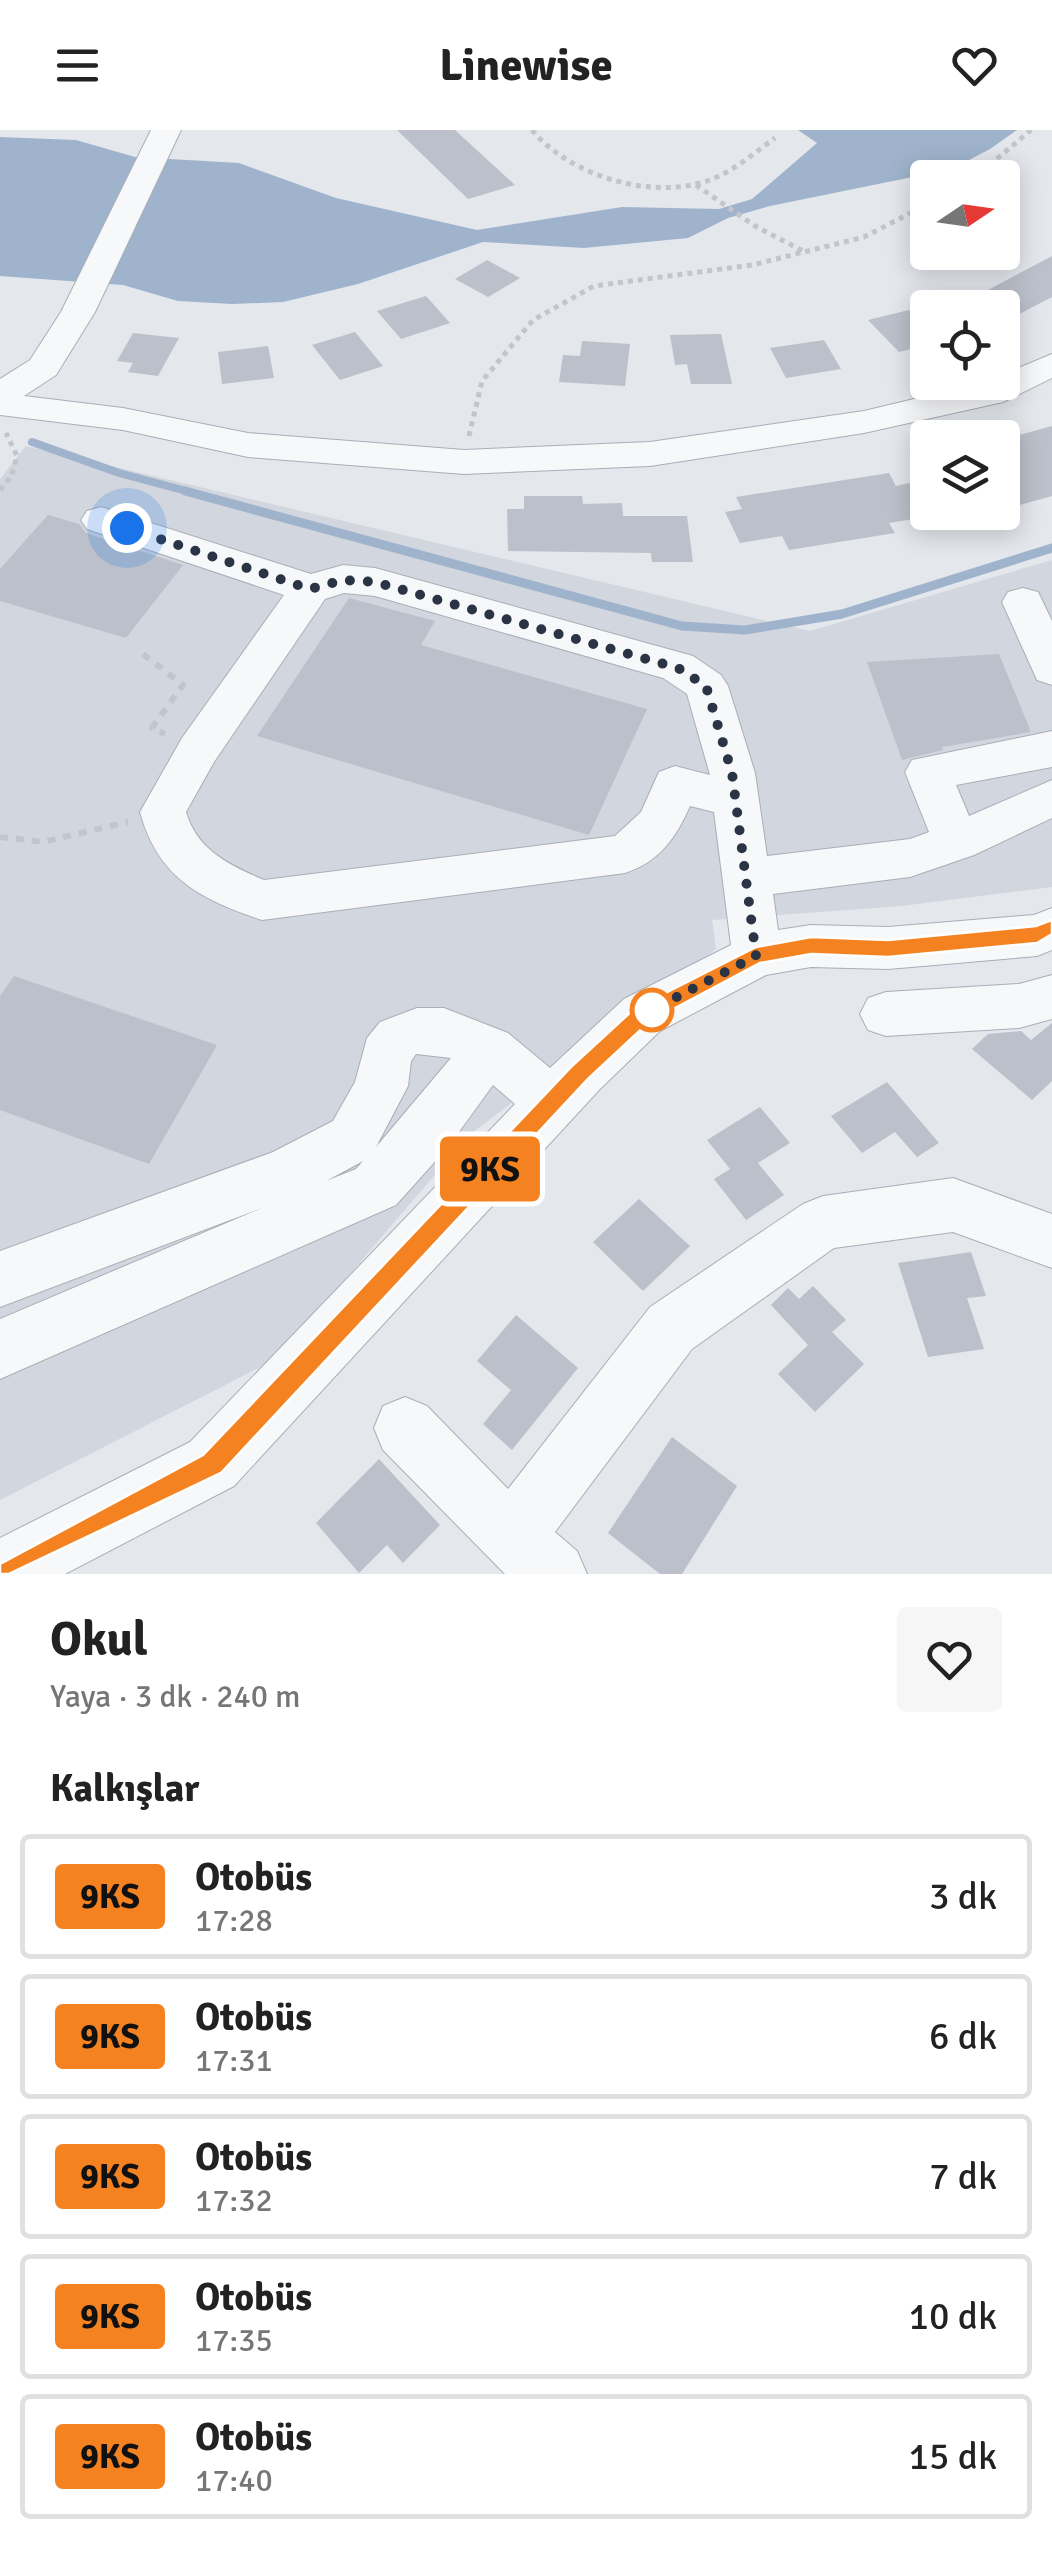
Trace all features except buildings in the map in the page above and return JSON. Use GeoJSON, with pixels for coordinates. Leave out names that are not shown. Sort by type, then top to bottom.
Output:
{"type":"FeatureCollection","features":[{"type":"Feature","properties":{"kind":"street"},"geometry":{"type":"LineString","coordinates":[[0,395],[43,368],[78,312],[161,138]]}},
{"type":"Feature","properties":{"kind":"street"},"geometry":{"type":"LineString","coordinates":[[0,404],[123,419],[248,445],[464,462],[650,454],[864,422],[990,394],[1052,366]]}},
{"type":"Feature","properties":{"kind":"street"},"geometry":{"type":"LineString","coordinates":[[101,520],[310,589],[343,580],[375,582],[678,668],[706,686],[722,730],[735,800],[756,956]]}},
{"type":"Feature","properties":{"kind":"street"},"geometry":{"type":"LineString","coordinates":[[310,589],[198,750],[162,812],[173,843],[234,889],[262,900],[625,854],[648,840],[664,817],[675,784],[735,800]]}},
{"type":"Feature","properties":{"kind":"street"},"geometry":{"type":"LineString","coordinates":[[1023,602],[1052,670]]}},
{"type":"Feature","properties":{"kind":"street"},"geometry":{"type":"LineString","coordinates":[[957,842],[928,772],[1042,753],[1052,748]]}},
{"type":"Feature","properties":{"kind":"street"},"geometry":{"type":"LineString","coordinates":[[745,878],[910,858],[957,842],[1052,798]]}},
{"type":"Feature","properties":{"kind":"street"},"geometry":{"type":"LineString","coordinates":[[0,1574],[212,1464],[552,1102],[642,1015],[756,956],[811,946],[888,948],[1037,935],[1052,928]]}},
{"type":"Feature","properties":{"kind":"street"},"geometry":{"type":"LineString","coordinates":[[886,1014],[1019,1006],[1052,997]]}},
{"type":"Feature","properties":{"kind":"street"},"geometry":{"type":"LineString","coordinates":[[0,1279],[290,1172],[352,1139],[382,1086],[386,1054],[398,1038],[417,1031],[444,1031],[490,1048],[552,1102]]}},
{"type":"Feature","properties":{"kind":"street"},"geometry":{"type":"LineString","coordinates":[[0,1350],[376,1187],[429,1129],[490,1048]]}},
{"type":"Feature","properties":{"kind":"street"},"geometry":{"type":"LineString","coordinates":[[405,1428],[532,1556],[671,1328],[823,1223],[953,1204],[1052,1241]]}},
{"type":"Feature","properties":{"kind":"path"},"geometry":{"type":"LineString","coordinates":[[532,130],[574,166],[639,184],[696,184],[740,164],[774,138]]}},
{"type":"Feature","properties":{"kind":"path"},"geometry":{"type":"LineString","coordinates":[[995,160],[1031,130]]}},
{"type":"Feature","properties":{"kind":"path"},"geometry":{"type":"LineString","coordinates":[[696,184],[755,226],[805,252]]}},
{"type":"Feature","properties":{"kind":"path"},"geometry":{"type":"LineString","coordinates":[[464,462],[482,381],[533,320],[594,286],[752,265],[864,237],[910,213]]}},
{"type":"Feature","properties":{"kind":"path"},"geometry":{"type":"LineString","coordinates":[[0,423],[17,456],[12,476],[0,490]]}},
{"type":"Feature","properties":{"kind":"path"},"geometry":{"type":"LineString","coordinates":[[143,654],[183,686],[152,728],[198,750]]}},
{"type":"Feature","properties":{"kind":"path"},"geometry":{"type":"LineString","coordinates":[[0,837],[43,842],[91,833],[162,812]]}},
{"type":"Feature","properties":{"kind":"shaded area"},"geometry":{"type":"Polygon","coordinates":[[[26,446],[810,631],[1052,560],[1052,887],[901,906],[712,920],[716,949],[469,1135],[278,1358],[0,1500],[0,479],[26,446]]]}},
{"type":"Feature","properties":{"kind":"water"},"geometry":{"type":"Polygon","coordinates":[[[798,130],[1017,130],[969,160],[910,160],[910,178],[770,206],[728,218],[688,238],[584,248],[483,242],[358,284],[283,302],[178,301],[123,285],[0,276],[0,137],[76,140],[135,157],[239,163],[336,198],[477,230],[622,207],[719,209],[752,199],[817,143],[798,130]]]}},
{"type":"Feature","properties":{"kind":"waterway"},"geometry":{"type":"LineString","coordinates":[[32,442],[119,473],[194,493]]}},
{"type":"Feature","properties":{"kind":"waterway"},"geometry":{"type":"LineString","coordinates":[[185,491],[682,626],[745,630],[842,614],[1052,548]]}},
{"type":"Feature","properties":{"kind":"bus line","name":"9KS"},"geometry":{"type":"LineString","coordinates":[[0,1573],[212,1464],[281,1386],[581,1072],[642,1015],[756,956],[811,946],[888,948],[1037,935],[1052,928]]}},
{"type":"Feature","properties":{"kind":"route"},"geometry":{"type":"LineString","coordinates":[[127,528],[310,589],[343,580],[375,582],[431,597],[678,668],[706,686],[732,773],[756,956],[642,1015],[652,1010]]}}]}
